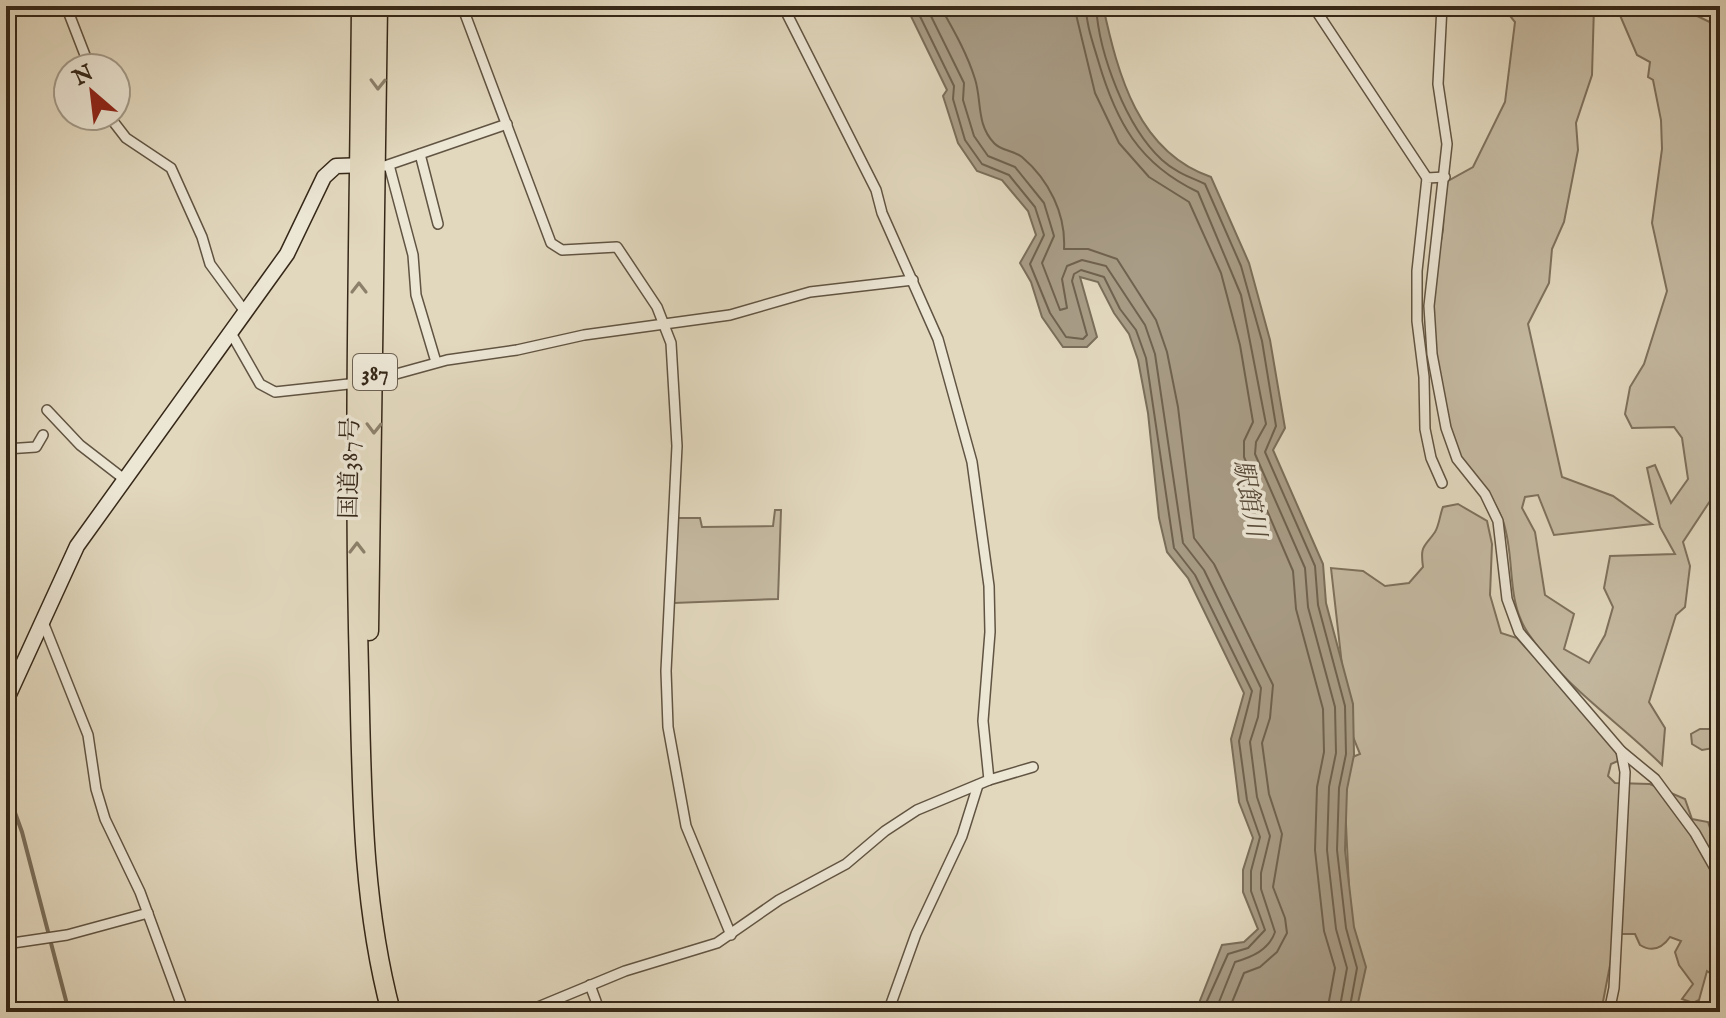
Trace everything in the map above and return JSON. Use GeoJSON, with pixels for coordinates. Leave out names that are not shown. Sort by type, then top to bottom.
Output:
{"type":"FeatureCollection","features":[{"type":"Feature","properties":{"kind":"highway","name":"国道387号"},"geometry":{"type":"LineString","coordinates":[[361,6],[375,165]]}},
{"type":"Feature","properties":{"kind":"highway","name":"国道387号"},"geometry":{"type":"LineString","coordinates":[[378,6],[367,382],[357,569],[366,884],[376,952],[391,1012]]}},
{"type":"Feature","properties":{"kind":"street"},"geometry":{"type":"LineString","coordinates":[[66,6],[84,52]]}},
{"type":"Feature","properties":{"kind":"street"},"geometry":{"type":"LineString","coordinates":[[462,6],[554,247],[562,250],[617,247],[666,324],[671,343],[677,446],[666,671],[668,727],[686,826],[731,935]]}},
{"type":"Feature","properties":{"kind":"street"},"geometry":{"type":"LineString","coordinates":[[783,6],[864,162],[954,388],[981,518],[990,607],[983,721],[989,780]]}},
{"type":"Feature","properties":{"kind":"street"},"geometry":{"type":"LineString","coordinates":[[1313,6],[1427,178],[1417,271],[1417,321],[1424,377],[1425,429],[1431,458],[1442,483]]}},
{"type":"Feature","properties":{"kind":"street"},"geometry":{"type":"LineString","coordinates":[[1442,6],[1438,84],[1447,135],[1445,177],[1429,306],[1432,354],[1446,428],[1457,459],[1485,494],[1498,521],[1507,599],[1519,632],[1621,751],[1642,766],[1673,801],[1720,877]]}},
{"type":"Feature","properties":{"kind":"street"},"geometry":{"type":"LineString","coordinates":[[6,701],[77,546],[293,243],[327,172],[342,165],[375,165],[420,154],[507,124]]}},
{"type":"Feature","properties":{"kind":"street"},"geometry":{"type":"LineString","coordinates":[[121,132],[171,168],[202,237],[210,264],[246,313]]}},
{"type":"Feature","properties":{"kind":"street"},"geometry":{"type":"LineString","coordinates":[[420,154],[438,224]]}},
{"type":"Feature","properties":{"kind":"street"},"geometry":{"type":"LineString","coordinates":[[375,165],[413,255],[416,295],[436,362]]}},
{"type":"Feature","properties":{"kind":"street"},"geometry":{"type":"LineString","coordinates":[[1427,178],[1445,177]]}},
{"type":"Feature","properties":{"kind":"street"},"geometry":{"type":"LineString","coordinates":[[231,333],[260,384],[271,392],[367,382],[436,362],[517,350],[584,335],[730,315],[810,292],[913,280]]}},
{"type":"Feature","properties":{"kind":"street"},"geometry":{"type":"LineString","coordinates":[[47,410],[80,445],[124,479]]}},
{"type":"Feature","properties":{"kind":"street"},"geometry":{"type":"LineString","coordinates":[[6,449],[36,447],[43,435]]}},
{"type":"Feature","properties":{"kind":"street"},"geometry":{"type":"LineString","coordinates":[[42,619],[88,735],[102,810],[148,913],[184,1012]]}},
{"type":"Feature","properties":{"kind":"street"},"geometry":{"type":"LineString","coordinates":[[1609,1012],[1614,988],[1625,772],[1621,751]]}},
{"type":"Feature","properties":{"kind":"street"},"geometry":{"type":"LineString","coordinates":[[526,1012],[640,966],[705,948],[731,935],[779,900],[846,864],[904,817],[989,780],[1033,767]]}},
{"type":"Feature","properties":{"kind":"street"},"geometry":{"type":"LineString","coordinates":[[888,1012],[916,934],[962,836],[978,785]]}},
{"type":"Feature","properties":{"kind":"street"},"geometry":{"type":"LineString","coordinates":[[6,944],[67,935],[148,913]]}},
{"type":"Feature","properties":{"kind":"street"},"geometry":{"type":"LineString","coordinates":[[590,985],[600,1012]]}},
{"type":"Feature","properties":{"kind":"street"},"geometry":{"type":"LineString","coordinates":[[1633,1012],[1687,1012]]}},
{"type":"Feature","properties":{"kind":"shaded area"},"geometry":{"type":"Polygon","coordinates":[[[1502,6],[1594,6],[1592,75],[1576,123],[1578,150],[1564,222],[1552,249],[1549,283],[1528,324],[1562,477],[1613,496],[1652,524],[1554,535],[1538,495],[1525,497],[1522,508],[1535,532],[1545,595],[1574,614],[1564,649],[1589,663],[1605,635],[1613,607],[1604,588],[1610,556],[1675,554],[1660,527],[1647,468],[1655,465],[1671,503],[1688,479],[1682,438],[1674,427],[1632,428],[1625,414],[1630,387],[1644,364],[1667,291],[1652,223],[1662,149],[1661,120],[1653,80],[1648,77],[1650,62],[1637,55],[1616,6],[1691,6],[1691,13],[1720,27],[1720,139],[1717,142],[1720,173],[1720,510],[1712,498],[1683,542],[1690,566],[1685,607],[1676,615],[1649,702],[1665,728],[1662,765],[1574,686],[1528,633],[1516,606],[1503,521],[1494,503],[1459,456],[1441,400],[1434,354],[1431,295],[1443,229],[1445,193],[1448,181],[1473,167],[1505,102],[1515,22],[1502,6]]]}},
{"type":"Feature","properties":{"kind":"shaded area"},"geometry":{"type":"Polygon","coordinates":[[[1458,504],[1487,521],[1492,544],[1490,595],[1501,633],[1517,638],[1620,751],[1618,761],[1611,764],[1608,776],[1615,783],[1650,784],[1685,799],[1692,819],[1708,822],[1715,843],[1720,972],[1713,975],[1707,971],[1699,1000],[1693,1003],[1682,999],[1693,984],[1679,965],[1675,952],[1681,941],[1670,937],[1661,946],[1649,949],[1640,945],[1635,934],[1616,934],[1601,1012],[1350,1012],[1345,915],[1349,888],[1343,761],[1360,754],[1349,727],[1331,568],[1363,571],[1385,586],[1409,583],[1423,567],[1423,550],[1436,529],[1443,507],[1458,504]]]}},
{"type":"Feature","properties":{"kind":"shaded area"},"geometry":{"type":"Polygon","coordinates":[[[775,510],[781,510],[778,599],[674,603],[677,518],[700,518],[702,527],[773,526],[775,510]]]}},
{"type":"Feature","properties":{"kind":"shaded area"},"geometry":{"type":"Polygon","coordinates":[[[1700,729],[1720,729],[1720,747],[1702,750],[1692,744],[1691,734],[1700,729]]]}},
{"type":"Feature","properties":{"kind":"water","name":"駅館川"},"geometry":{"type":"Polygon","coordinates":[[[906,6],[1103,6],[1116,58],[1135,108],[1165,149],[1186,165],[1211,177],[1249,263],[1270,340],[1285,428],[1273,450],[1323,564],[1326,603],[1353,704],[1354,755],[1347,789],[1345,850],[1354,927],[1366,967],[1356,1012],[1191,1012],[1199,1003],[1222,945],[1244,942],[1258,929],[1243,892],[1243,870],[1253,838],[1239,802],[1231,739],[1244,693],[1188,578],[1167,552],[1159,518],[1148,413],[1138,360],[1129,334],[1098,282],[1080,277],[1097,337],[1087,347],[1063,347],[1042,317],[1031,282],[1020,263],[1036,235],[1028,211],[1002,180],[977,171],[958,143],[943,96],[947,90],[906,6]]]}},
{"type":"Feature","properties":{"kind":"waterway"},"geometry":{"type":"LineString","coordinates":[[6,788],[22,832],[69,1012]]}}]}
